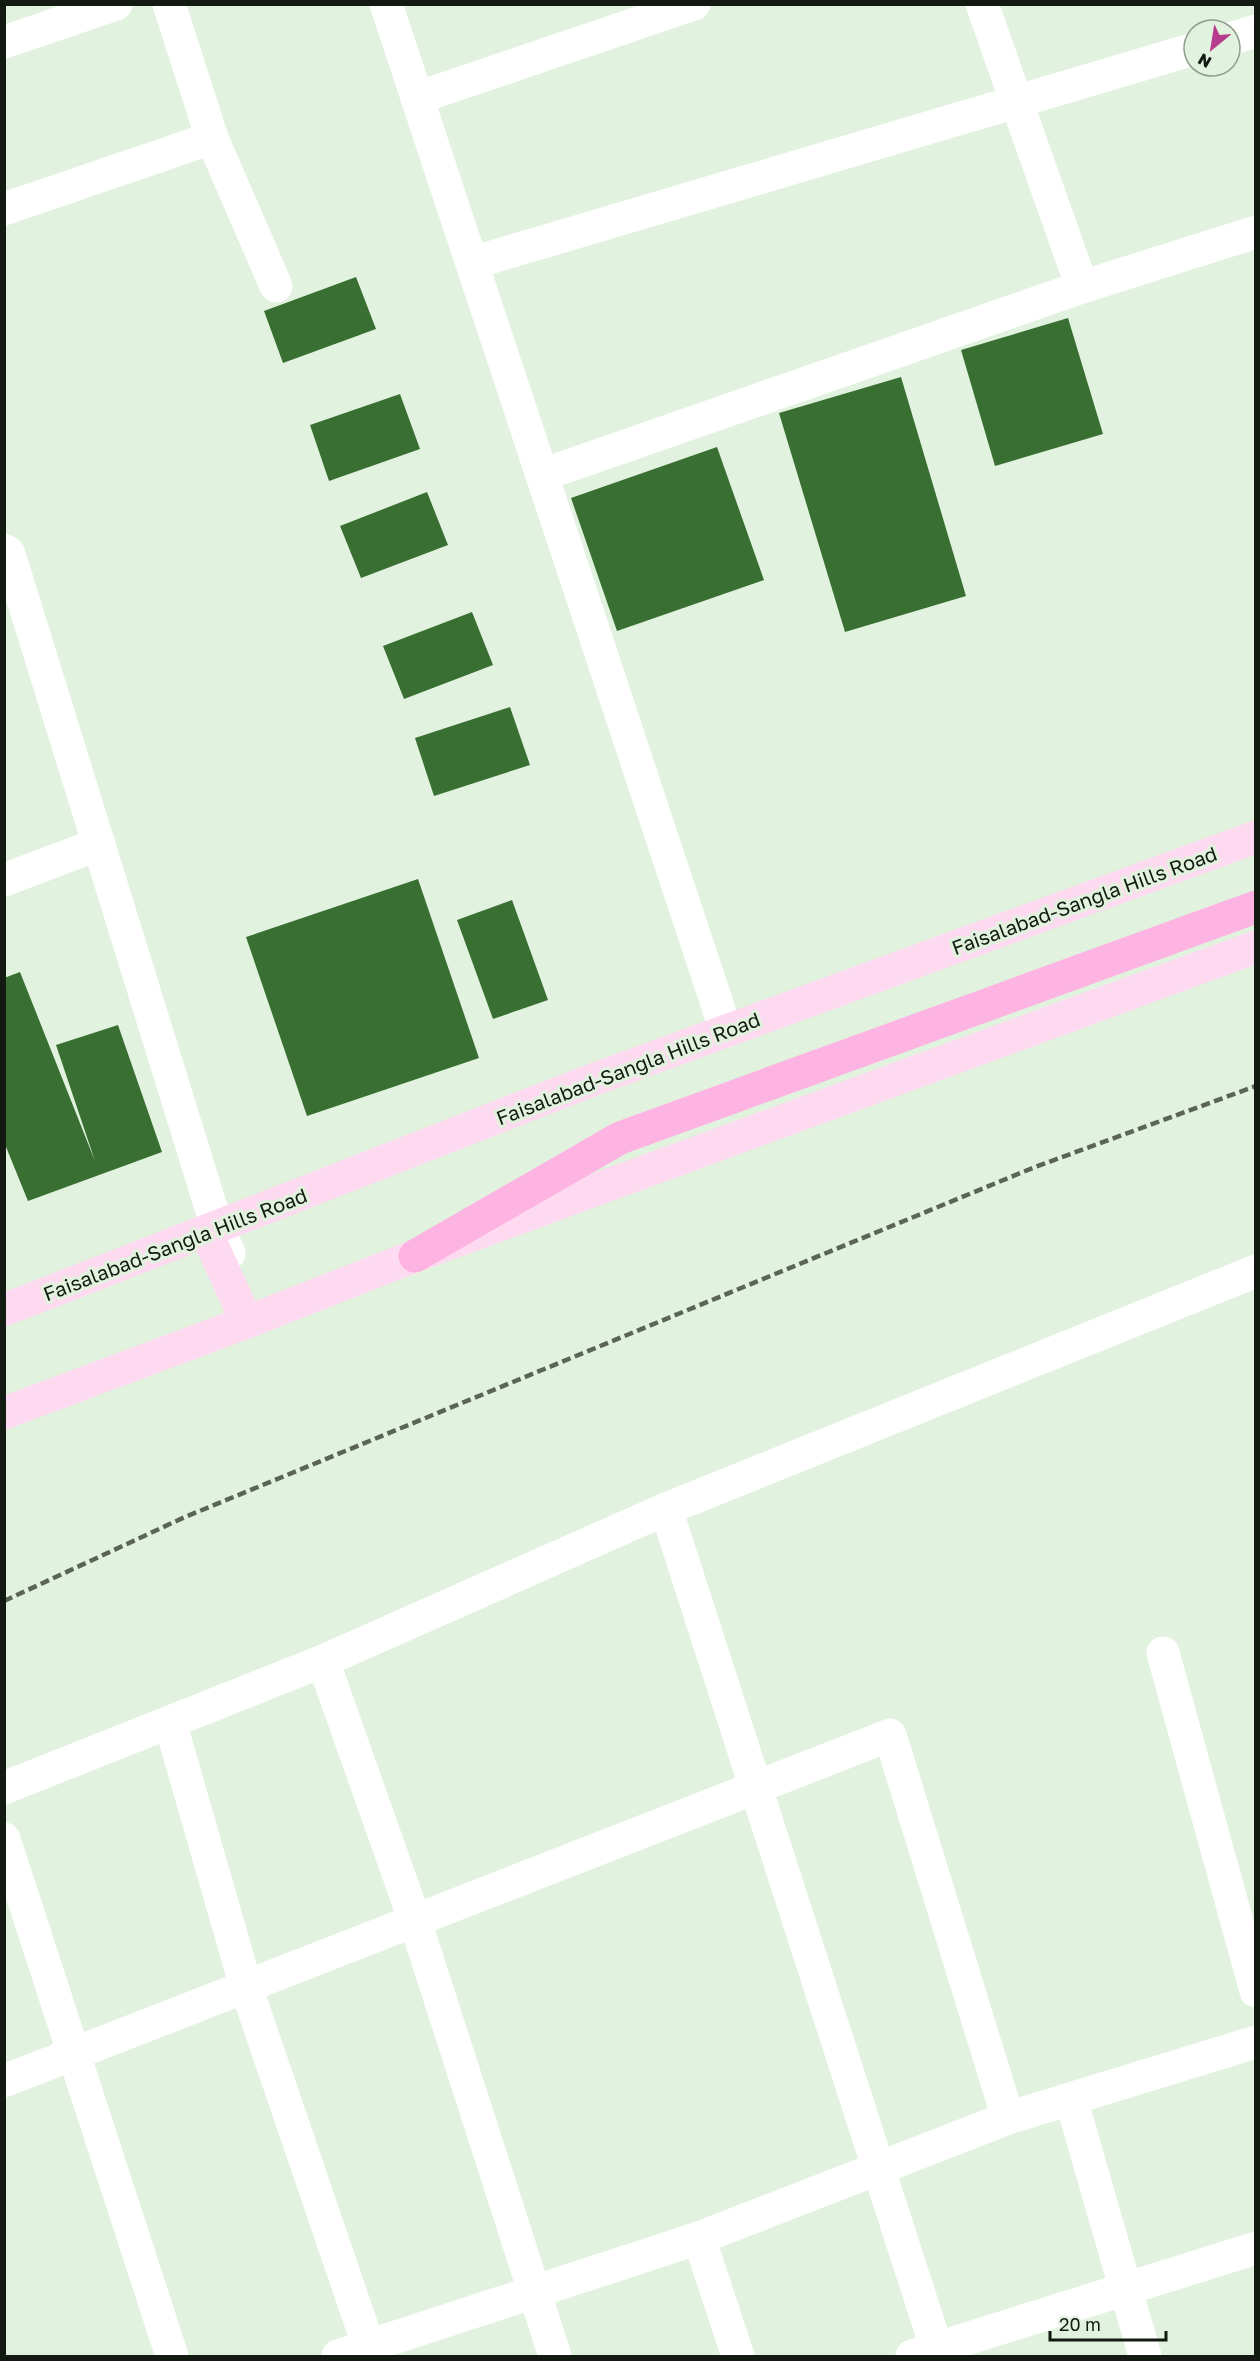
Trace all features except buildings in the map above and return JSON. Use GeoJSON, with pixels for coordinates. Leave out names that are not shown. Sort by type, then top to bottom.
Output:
{"type":"FeatureCollection","features":[{"type":"Feature","properties":{"kind":"main road","name":"Faisalabad-Sangla Hills Road"},"geometry":{"type":"LineString","coordinates":[[4,1310],[595,1079],[1256,837]]}},
{"type":"Feature","properties":{"kind":"main road"},"geometry":{"type":"LineString","coordinates":[[415,1256],[620,1138],[1256,907]]}},
{"type":"Feature","properties":{"kind":"main road"},"geometry":{"type":"LineString","coordinates":[[4,1413],[254,1320],[415,1256],[1256,947]]}},
{"type":"Feature","properties":{"kind":"main road"},"geometry":{"type":"LineString","coordinates":[[211,1229],[254,1320]]}},
{"type":"Feature","properties":{"kind":"street"},"geometry":{"type":"LineString","coordinates":[[4,42],[116,4]]}},
{"type":"Feature","properties":{"kind":"street"},"geometry":{"type":"LineString","coordinates":[[169,4],[212,138],[276,286]]}},
{"type":"Feature","properties":{"kind":"street"},"geometry":{"type":"LineString","coordinates":[[386,4],[726,1031]]}},
{"type":"Feature","properties":{"kind":"street"},"geometry":{"type":"LineString","coordinates":[[417,98],[694,4]]}},
{"type":"Feature","properties":{"kind":"street"},"geometry":{"type":"LineString","coordinates":[[982,4],[1082,287]]}},
{"type":"Feature","properties":{"kind":"street"},"geometry":{"type":"LineString","coordinates":[[472,263],[1182,53]]}},
{"type":"Feature","properties":{"kind":"street"},"geometry":{"type":"LineString","coordinates":[[4,209],[212,138]]}},
{"type":"Feature","properties":{"kind":"street"},"geometry":{"type":"LineString","coordinates":[[542,475],[1082,287],[1256,232]]}},
{"type":"Feature","properties":{"kind":"street"},"geometry":{"type":"LineString","coordinates":[[4,550],[9,554],[99,844],[211,1229]]}},
{"type":"Feature","properties":{"kind":"street"},"geometry":{"type":"LineString","coordinates":[[4,880],[99,844]]}},
{"type":"Feature","properties":{"kind":"street"},"geometry":{"type":"LineString","coordinates":[[4,1788],[323,1661],[666,1509],[1256,1272]]}},
{"type":"Feature","properties":{"kind":"street"},"geometry":{"type":"LineString","coordinates":[[666,1509],[878,2169],[929,2354],[1256,2248]]}},
{"type":"Feature","properties":{"kind":"street"},"geometry":{"type":"LineString","coordinates":[[1163,1653],[1256,1990]]}},
{"type":"Feature","properties":{"kind":"street"},"geometry":{"type":"LineString","coordinates":[[323,1661],[415,1921],[555,2356]]}},
{"type":"Feature","properties":{"kind":"street"},"geometry":{"type":"LineString","coordinates":[[170,1722],[246,1987],[359,2353],[699,2238],[1008,2118],[1256,2042]]}},
{"type":"Feature","properties":{"kind":"street"},"geometry":{"type":"LineString","coordinates":[[4,2081],[890,1735],[1008,2118]]}},
{"type":"Feature","properties":{"kind":"street"},"geometry":{"type":"LineString","coordinates":[[4,1839],[172,2356]]}},
{"type":"Feature","properties":{"kind":"street"},"geometry":{"type":"LineString","coordinates":[[1071,2099],[1145,2356]]}},
{"type":"Feature","properties":{"kind":"street"},"geometry":{"type":"LineString","coordinates":[[699,2238],[738,2356]]}},
{"type":"Feature","properties":{"kind":"railway"},"geometry":{"type":"LineString","coordinates":[[4,1601],[185,1517],[1035,1167],[1256,1086]]}}]}
